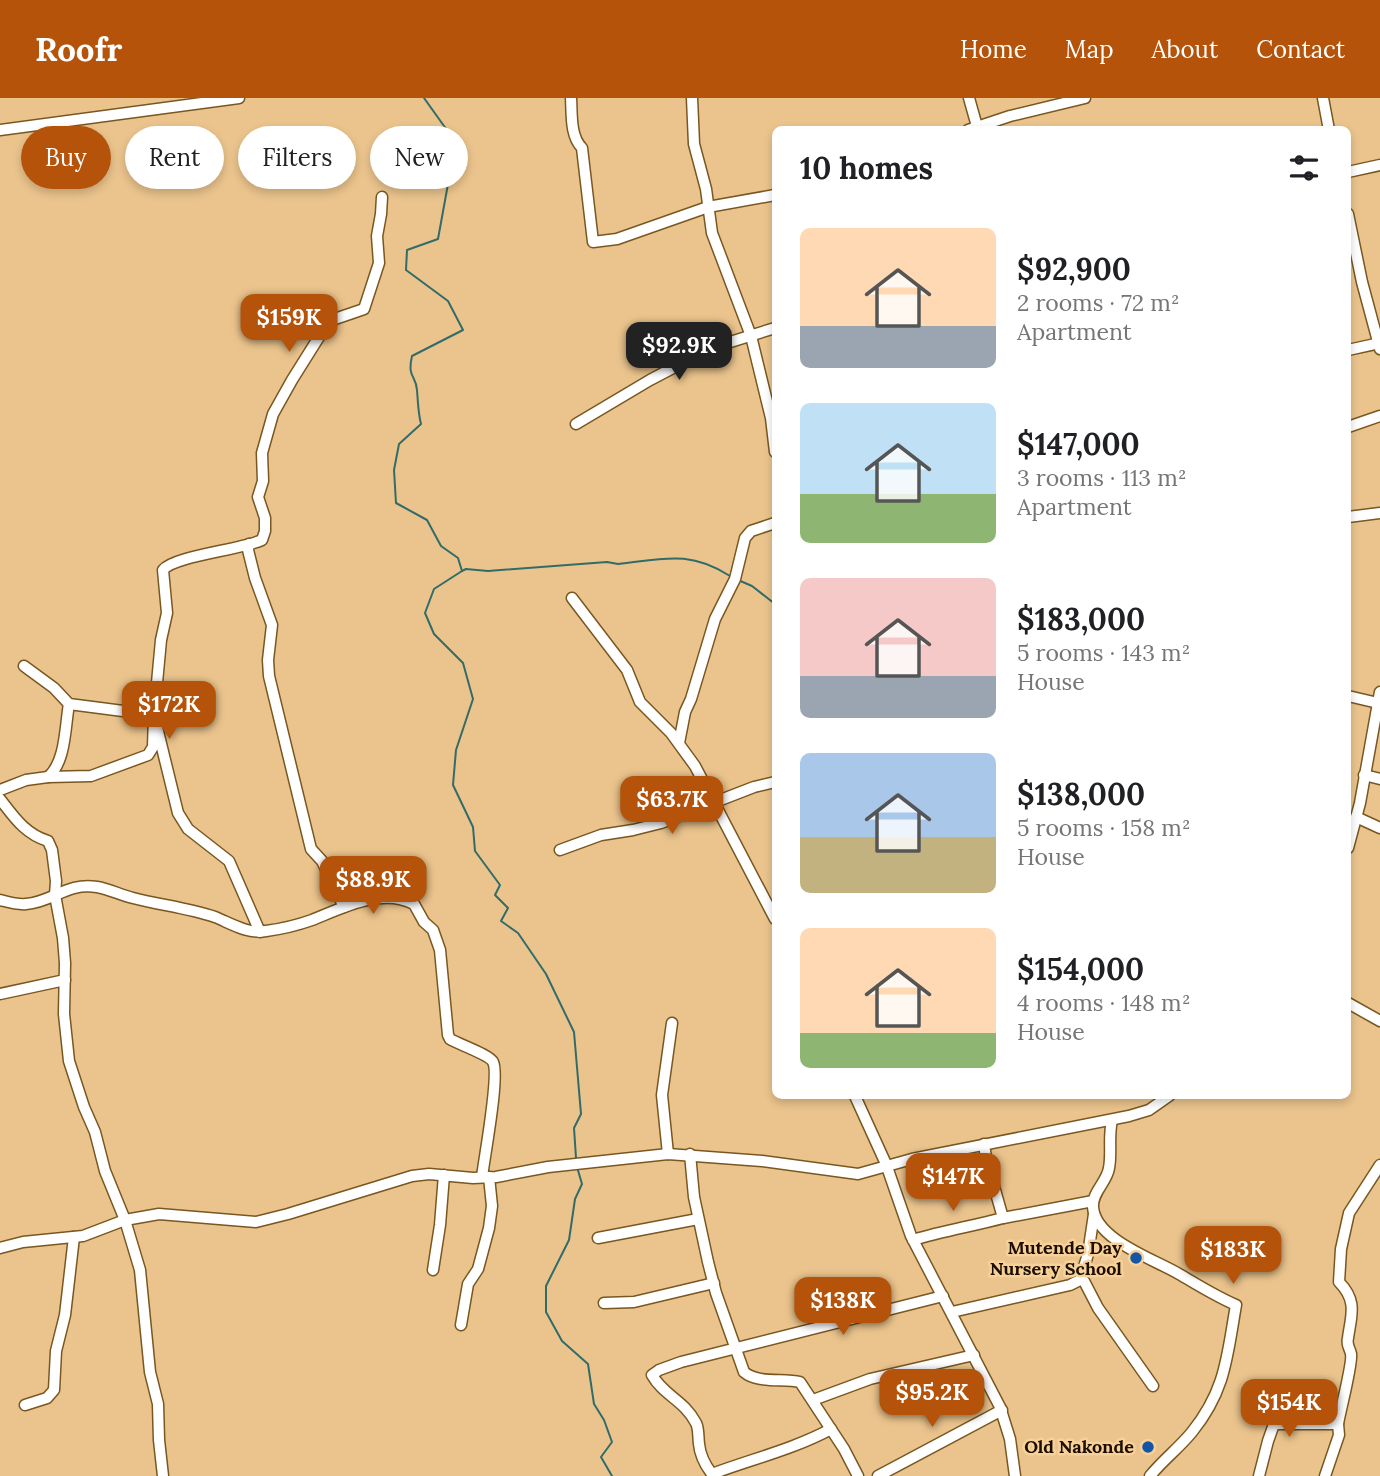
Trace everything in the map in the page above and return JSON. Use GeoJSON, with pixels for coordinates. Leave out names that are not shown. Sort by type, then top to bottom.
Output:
{"type":"FeatureCollection","features":[{"type":"Feature","properties":{"kind":"street"},"geometry":{"type":"LineString","coordinates":[[0,130],[239,98]]}},
{"type":"Feature","properties":{"kind":"street"},"geometry":{"type":"LineString","coordinates":[[571,98],[573,131],[577,144],[582,148],[584,160],[593,242],[617,239],[708,207],[772,196]]}},
{"type":"Feature","properties":{"kind":"street"},"geometry":{"type":"LineString","coordinates":[[692,98],[694,144],[708,207],[723,266],[751,336],[772,418]]}},
{"type":"Feature","properties":{"kind":"street"},"geometry":{"type":"LineString","coordinates":[[969,98],[974,126]]}},
{"type":"Feature","properties":{"kind":"street"},"geometry":{"type":"LineString","coordinates":[[982,126],[1010,116],[1085,98]]}},
{"type":"Feature","properties":{"kind":"street"},"geometry":{"type":"LineString","coordinates":[[1322,98],[1328,126]]}},
{"type":"Feature","properties":{"kind":"street"},"geometry":{"type":"LineString","coordinates":[[1351,171],[1380,165]]}},
{"type":"Feature","properties":{"kind":"street"},"geometry":{"type":"LineString","coordinates":[[0,790],[26,780],[91,776],[148,755],[153,747],[161,640],[167,613],[163,569],[176,560],[208,555],[262,540],[265,518],[258,497],[263,481],[263,443],[273,414],[329,321],[364,309],[379,263],[377,236],[382,214],[382,197]]}},
{"type":"Feature","properties":{"kind":"street"},"geometry":{"type":"LineString","coordinates":[[1351,229],[1380,349]]}},
{"type":"Feature","properties":{"kind":"street"},"geometry":{"type":"LineString","coordinates":[[576,424],[711,348],[772,329]]}},
{"type":"Feature","properties":{"kind":"street"},"geometry":{"type":"LineString","coordinates":[[1351,349],[1380,343]]}},
{"type":"Feature","properties":{"kind":"street"},"geometry":{"type":"LineString","coordinates":[[1351,426],[1380,416]]}},
{"type":"Feature","properties":{"kind":"street"},"geometry":{"type":"LineString","coordinates":[[1351,517],[1380,513]]}},
{"type":"Feature","properties":{"kind":"street"},"geometry":{"type":"LineString","coordinates":[[679,743],[685,712],[715,619],[735,579],[745,538],[751,531],[772,524]]}},
{"type":"Feature","properties":{"kind":"street"},"geometry":{"type":"LineString","coordinates":[[249,544],[248,551],[255,578],[272,625],[269,676],[311,849],[323,861],[344,907]]}},
{"type":"Feature","properties":{"kind":"street"},"geometry":{"type":"LineString","coordinates":[[572,598],[627,670],[640,702],[679,743],[695,766],[772,913]]}},
{"type":"Feature","properties":{"kind":"street"},"geometry":{"type":"LineString","coordinates":[[24,666],[54,688],[69,704],[154,715]]}},
{"type":"Feature","properties":{"kind":"street"},"geometry":{"type":"LineString","coordinates":[[1351,697],[1379,706],[1351,836]]}},
{"type":"Feature","properties":{"kind":"street"},"geometry":{"type":"LineString","coordinates":[[48,777],[54,772],[58,762],[69,704]]}},
{"type":"Feature","properties":{"kind":"street"},"geometry":{"type":"LineString","coordinates":[[154,715],[178,813],[188,829],[229,861],[260,932]]}},
{"type":"Feature","properties":{"kind":"street"},"geometry":{"type":"LineString","coordinates":[[1364,775],[1380,779]]}},
{"type":"Feature","properties":{"kind":"street"},"geometry":{"type":"LineString","coordinates":[[560,850],[592,837],[652,826],[772,783]]}},
{"type":"Feature","properties":{"kind":"street"},"geometry":{"type":"LineString","coordinates":[[0,799],[21,826],[36,838],[51,845],[56,881],[55,895],[62,924],[64,1014],[69,1060],[83,1107],[100,1145],[105,1171],[125,1220],[140,1270],[150,1372],[158,1404],[163,1476]]}},
{"type":"Feature","properties":{"kind":"street"},"geometry":{"type":"LineString","coordinates":[[1356,817],[1380,828]]}},
{"type":"Feature","properties":{"kind":"street"},"geometry":{"type":"LineString","coordinates":[[0,900],[28,904],[83,885],[168,904],[216,918],[244,930],[260,932],[309,921],[344,907],[393,897],[414,904],[436,936],[440,950],[448,1035],[450,1039],[490,1059],[494,1065],[486,1177],[492,1206],[478,1269],[467,1284],[461,1325]]}},
{"type":"Feature","properties":{"kind":"street"},"geometry":{"type":"LineString","coordinates":[[0,994],[65,980]]}},
{"type":"Feature","properties":{"kind":"street"},"geometry":{"type":"LineString","coordinates":[[1351,1005],[1380,1021]]}},
{"type":"Feature","properties":{"kind":"street"},"geometry":{"type":"LineString","coordinates":[[668,1154],[662,1095],[673,1023]]}},
{"type":"Feature","properties":{"kind":"street"},"geometry":{"type":"LineString","coordinates":[[856,1099],[886,1164],[913,1240],[1002,1410],[1010,1439],[1015,1476]]}},
{"type":"Feature","properties":{"kind":"street"},"geometry":{"type":"LineString","coordinates":[[0,1248],[23,1242],[93,1233],[125,1220],[159,1214],[256,1222],[396,1180],[429,1174],[486,1177],[548,1167],[690,1154],[858,1174],[886,1164],[1112,1120],[1149,1110],[1165,1099]]}},
{"type":"Feature","properties":{"kind":"street"},"geometry":{"type":"LineString","coordinates":[[952,1312],[1070,1285],[1080,1280],[1088,1254],[1094,1214],[1093,1201],[1110,1167],[1108,1137],[1112,1120]]}},
{"type":"Feature","properties":{"kind":"street"},"geometry":{"type":"LineString","coordinates":[[984,1144],[1003,1218]]}},
{"type":"Feature","properties":{"kind":"street"},"geometry":{"type":"LineString","coordinates":[[690,1154],[698,1219],[714,1283],[744,1372],[754,1379],[800,1382],[858,1476]]}},
{"type":"Feature","properties":{"kind":"street"},"geometry":{"type":"LineString","coordinates":[[1325,1476],[1339,1435],[1338,1424],[1351,1354],[1347,1339],[1351,1329],[1352,1307],[1346,1289],[1339,1282],[1341,1248],[1353,1204],[1380,1166]]}},
{"type":"Feature","properties":{"kind":"street"},"geometry":{"type":"LineString","coordinates":[[433,1269],[444,1175]]}},
{"type":"Feature","properties":{"kind":"street"},"geometry":{"type":"LineString","coordinates":[[913,1240],[946,1230],[1093,1201]]}},
{"type":"Feature","properties":{"kind":"street"},"geometry":{"type":"LineString","coordinates":[[1094,1214],[1104,1228],[1132,1251],[1178,1273],[1208,1293],[1236,1304],[1222,1383],[1210,1408],[1184,1442],[1150,1476]]}},
{"type":"Feature","properties":{"kind":"street"},"geometry":{"type":"LineString","coordinates":[[597,1238],[698,1219]]}},
{"type":"Feature","properties":{"kind":"street"},"geometry":{"type":"LineString","coordinates":[[25,1405],[47,1398],[54,1390],[56,1351],[65,1315],[74,1237]]}},
{"type":"Feature","properties":{"kind":"street"},"geometry":{"type":"LineString","coordinates":[[1080,1280],[1084,1281],[1098,1308],[1153,1386]]}},
{"type":"Feature","properties":{"kind":"street"},"geometry":{"type":"LineString","coordinates":[[604,1303],[634,1302],[714,1283]]}},
{"type":"Feature","properties":{"kind":"street"},"geometry":{"type":"LineString","coordinates":[[831,1429],[805,1443],[712,1474],[699,1447],[698,1425],[682,1402],[659,1388],[652,1375],[681,1362],[943,1296]]}},
{"type":"Feature","properties":{"kind":"street"},"geometry":{"type":"LineString","coordinates":[[813,1400],[870,1379],[974,1355]]}},
{"type":"Feature","properties":{"kind":"street"},"geometry":{"type":"LineString","coordinates":[[878,1476],[1002,1410]]}},
{"type":"Feature","properties":{"kind":"street"},"geometry":{"type":"LineString","coordinates":[[1259,1476],[1274,1424],[1338,1424]]}},
{"type":"Feature","properties":{"kind":"waterway"},"geometry":{"type":"LineString","coordinates":[[424,98],[449,133],[450,173],[438,239],[407,250],[406,270],[448,301],[463,330],[412,356],[411,372],[416,385],[421,424],[399,444],[394,470],[396,503],[427,520],[441,546],[458,558],[462,571],[434,589],[425,613],[434,634],[463,663],[473,699],[456,750],[453,785],[473,827],[475,851],[500,885],[495,895],[508,908],[501,921],[518,933],[546,974],[574,1032],[581,1114],[574,1128],[576,1158]]}},
{"type":"Feature","properties":{"kind":"waterway"},"geometry":{"type":"LineString","coordinates":[[462,571],[607,562],[618,564],[676,558],[702,562],[730,576]]}},
{"type":"Feature","properties":{"kind":"waterway"},"geometry":{"type":"LineString","coordinates":[[738,580],[752,586],[772,602]]}},
{"type":"Feature","properties":{"kind":"waterway"},"geometry":{"type":"LineString","coordinates":[[577,1167],[582,1184],[575,1199],[569,1240],[546,1286],[546,1312],[562,1341],[588,1364],[594,1404],[604,1420],[612,1442],[601,1457],[612,1476]]}},
{"type":"Feature","properties":{"kind":"place","name":"Mutende Day Nursery School"},"geometry":{"type":"Point","coordinates":[1136,1258]}},
{"type":"Feature","properties":{"kind":"place","name":"Old Nakonde"},"geometry":{"type":"Point","coordinates":[1148,1447]}}]}
